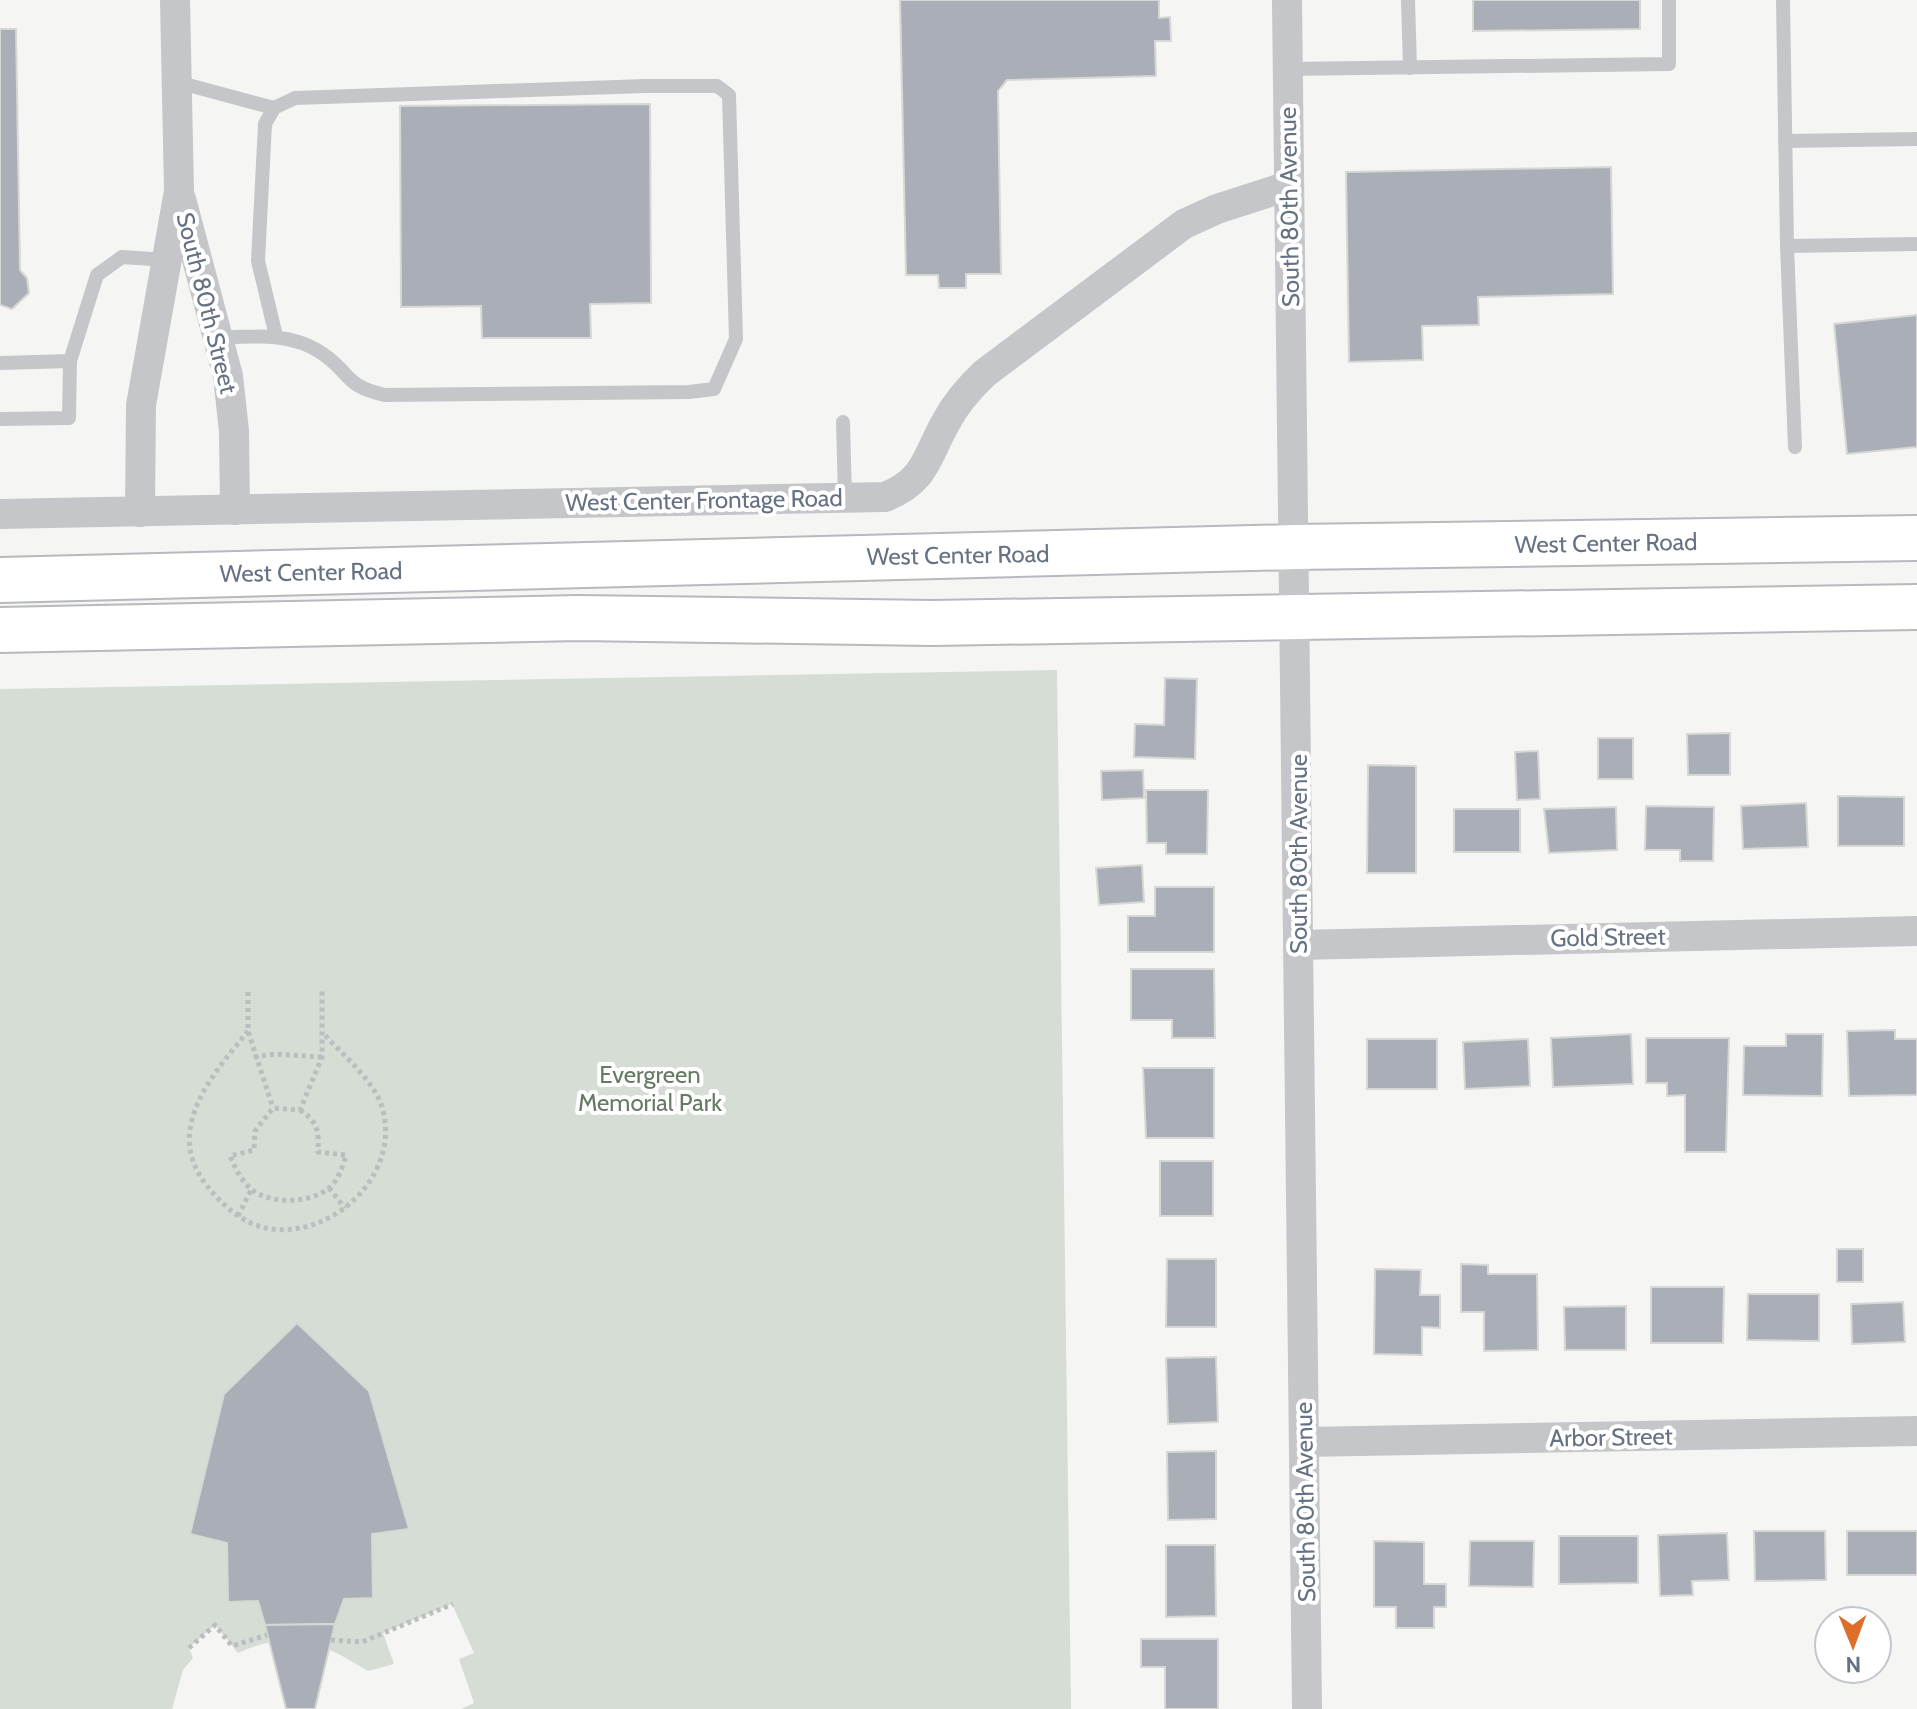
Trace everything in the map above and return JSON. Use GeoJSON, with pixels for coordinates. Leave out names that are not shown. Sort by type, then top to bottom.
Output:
{"type":"FeatureCollection","features":[{"type":"Feature","properties":{"kind":"main road","name":"West Center Road"},"geometry":{"type":"LineString","coordinates":[[0,580],[1295,547],[1917,538]]}},
{"type":"Feature","properties":{"kind":"main road"},"geometry":{"type":"LineString","coordinates":[[0,630],[578,618],[932,623],[1917,607]]}},
{"type":"Feature","properties":{"kind":"street","name":"South 80th Street"},"geometry":{"type":"LineString","coordinates":[[140,512],[141,405],[179,191],[175,0]]}},
{"type":"Feature","properties":{"kind":"street","name":"South 80th Avenue"},"geometry":{"type":"LineString","coordinates":[[1287,0],[1307,1709]]}},
{"type":"Feature","properties":{"kind":"street","name":"West Center Frontage Road"},"geometry":{"type":"LineString","coordinates":[[0,514],[885,497],[903,489],[920,475],[946,422],[969,388],[1184,224],[1217,209],[1288,186]]}},
{"type":"Feature","properties":{"kind":"street","name":"South 80th Street"},"geometry":{"type":"LineString","coordinates":[[179,191],[218,338],[233,415],[235,510]]}},
{"type":"Feature","properties":{"kind":"street","name":"Gold Street"},"geometry":{"type":"LineString","coordinates":[[1298,945],[1917,931]]}},
{"type":"Feature","properties":{"kind":"street","name":"Arbor Street"},"geometry":{"type":"LineString","coordinates":[[1304,1442],[1917,1431]]}},
{"type":"Feature","properties":{"kind":"lane"},"geometry":{"type":"LineString","coordinates":[[1408,0],[1410,68]]}},
{"type":"Feature","properties":{"kind":"lane"},"geometry":{"type":"LineString","coordinates":[[1287,69],[1669,64],[1669,0]]}},
{"type":"Feature","properties":{"kind":"lane"},"geometry":{"type":"LineString","coordinates":[[1783,0],[1787,246],[1795,447]]}},
{"type":"Feature","properties":{"kind":"lane"},"geometry":{"type":"LineString","coordinates":[[177,82],[274,108]]}},
{"type":"Feature","properties":{"kind":"lane"},"geometry":{"type":"LineString","coordinates":[[218,338],[276,336],[322,353],[357,388],[385,395],[714,389],[736,339],[729,95],[717,86],[295,98],[274,108],[265,124],[258,261],[276,336]]}},
{"type":"Feature","properties":{"kind":"lane"},"geometry":{"type":"LineString","coordinates":[[1785,141],[1917,139]]}},
{"type":"Feature","properties":{"kind":"lane"},"geometry":{"type":"LineString","coordinates":[[1787,246],[1917,244]]}},
{"type":"Feature","properties":{"kind":"lane"},"geometry":{"type":"LineString","coordinates":[[0,419],[69,418],[70,361],[97,275],[122,257],[167,260]]}},
{"type":"Feature","properties":{"kind":"lane"},"geometry":{"type":"LineString","coordinates":[[0,363],[70,361]]}},
{"type":"Feature","properties":{"kind":"lane"},"geometry":{"type":"LineString","coordinates":[[843,422],[845,497]]}},
{"type":"Feature","properties":{"kind":"path"},"geometry":{"type":"LineString","coordinates":[[300,1110],[322,1057],[322,990]]}},
{"type":"Feature","properties":{"kind":"path"},"geometry":{"type":"LineString","coordinates":[[248,992],[248,1031],[273,1108]]}},
{"type":"Feature","properties":{"kind":"path"},"geometry":{"type":"LineString","coordinates":[[248,1031],[204,1094],[189,1136],[193,1163],[202,1179],[238,1216],[269,1229],[288,1230],[307,1226],[345,1208],[368,1186],[386,1144],[384,1118],[371,1086],[323,1033]]}},
{"type":"Feature","properties":{"kind":"path"},"geometry":{"type":"LineString","coordinates":[[254,1057],[275,1054],[322,1057]]}},
{"type":"Feature","properties":{"kind":"path"},"geometry":{"type":"LineString","coordinates":[[273,1108],[300,1110],[313,1119],[319,1129],[318,1152],[346,1155],[329,1188],[312,1197],[278,1200],[251,1190],[230,1156],[254,1150],[255,1131],[273,1108]]}},
{"type":"Feature","properties":{"kind":"path"},"geometry":{"type":"LineString","coordinates":[[329,1188],[345,1208]]}},
{"type":"Feature","properties":{"kind":"path"},"geometry":{"type":"LineString","coordinates":[[238,1216],[251,1190]]}},
{"type":"Feature","properties":{"kind":"path"},"geometry":{"type":"LineString","coordinates":[[331,1640],[362,1642],[453,1604]]}},
{"type":"Feature","properties":{"kind":"path"},"geometry":{"type":"LineString","coordinates":[[189,1648],[215,1625],[232,1646],[267,1635]]}},
{"type":"Feature","properties":{"kind":"green space","name":"Evergreen Memorial Park"},"geometry":{"type":"Polygon","coordinates":[[[1057,670],[1071,1709],[461,1709],[474,1703],[459,1659],[474,1653],[452,1604],[383,1633],[394,1664],[368,1671],[321,1646],[292,1640],[258,1645],[238,1653],[215,1625],[189,1648],[193,1658],[183,1670],[172,1709],[0,1709],[0,689],[1057,670]],[[297,1323],[224,1394],[190,1533],[227,1543],[228,1601],[258,1601],[265,1625],[344,1599],[373,1598],[372,1534],[409,1528],[369,1391],[297,1323]]]}},
{"type":"Feature","properties":{"kind":"building"},"geometry":{"type":"Polygon","coordinates":[[[900,0],[1159,0],[1159,18],[1170,17],[1171,41],[1155,41],[1156,76],[1007,80],[998,91],[1001,274],[966,274],[966,288],[939,288],[938,275],[906,275],[900,0]]]}},
{"type":"Feature","properties":{"kind":"building"},"geometry":{"type":"Polygon","coordinates":[[[1473,0],[1640,0],[1640,29],[1473,31],[1473,0]]]}},
{"type":"Feature","properties":{"kind":"building"},"geometry":{"type":"Polygon","coordinates":[[[0,29],[16,29],[20,270],[27,278],[29,293],[12,309],[0,305],[0,29]]]}},
{"type":"Feature","properties":{"kind":"building"},"geometry":{"type":"Polygon","coordinates":[[[650,104],[651,303],[590,304],[591,338],[482,338],[481,306],[401,307],[400,106],[650,104]]]}},
{"type":"Feature","properties":{"kind":"building"},"geometry":{"type":"Polygon","coordinates":[[[1611,167],[1613,294],[1478,297],[1479,325],[1422,326],[1423,360],[1349,362],[1346,172],[1611,167]]]}},
{"type":"Feature","properties":{"kind":"building"},"geometry":{"type":"Polygon","coordinates":[[[1917,315],[1917,447],[1847,454],[1834,324],[1917,315]]]}},
{"type":"Feature","properties":{"kind":"building"},"geometry":{"type":"Polygon","coordinates":[[[1165,678],[1197,679],[1195,759],[1134,757],[1135,724],[1164,725],[1165,678]]]}},
{"type":"Feature","properties":{"kind":"building"},"geometry":{"type":"Polygon","coordinates":[[[1730,733],[1730,775],[1688,775],[1687,734],[1730,733]]]}},
{"type":"Feature","properties":{"kind":"building"},"geometry":{"type":"Polygon","coordinates":[[[1598,738],[1633,738],[1633,779],[1598,779],[1598,738]]]}},
{"type":"Feature","properties":{"kind":"building"},"geometry":{"type":"Polygon","coordinates":[[[1538,751],[1540,799],[1517,800],[1515,752],[1538,751]]]}},
{"type":"Feature","properties":{"kind":"building"},"geometry":{"type":"Polygon","coordinates":[[[1368,765],[1416,766],[1416,873],[1367,873],[1368,765]]]}},
{"type":"Feature","properties":{"kind":"building"},"geometry":{"type":"Polygon","coordinates":[[[1143,770],[1144,798],[1102,800],[1101,771],[1143,770]]]}},
{"type":"Feature","properties":{"kind":"building"},"geometry":{"type":"Polygon","coordinates":[[[1146,790],[1208,790],[1207,854],[1166,854],[1166,843],[1147,843],[1146,790]]]}},
{"type":"Feature","properties":{"kind":"building"},"geometry":{"type":"Polygon","coordinates":[[[1838,796],[1904,797],[1904,846],[1838,846],[1838,796]]]}},
{"type":"Feature","properties":{"kind":"building"},"geometry":{"type":"Polygon","coordinates":[[[1806,803],[1808,847],[1743,849],[1741,806],[1806,803]]]}},
{"type":"Feature","properties":{"kind":"building"},"geometry":{"type":"Polygon","coordinates":[[[1646,806],[1714,807],[1713,861],[1680,861],[1680,850],[1645,850],[1646,806]]]}},
{"type":"Feature","properties":{"kind":"building"},"geometry":{"type":"Polygon","coordinates":[[[1616,807],[1617,850],[1549,853],[1544,809],[1616,807]]]}},
{"type":"Feature","properties":{"kind":"building"},"geometry":{"type":"Polygon","coordinates":[[[1454,809],[1520,809],[1520,852],[1454,852],[1454,809]]]}},
{"type":"Feature","properties":{"kind":"building"},"geometry":{"type":"Polygon","coordinates":[[[1142,865],[1144,902],[1099,905],[1096,868],[1142,865]]]}},
{"type":"Feature","properties":{"kind":"building"},"geometry":{"type":"Polygon","coordinates":[[[1155,887],[1214,887],[1214,952],[1128,952],[1128,916],[1155,916],[1155,887]]]}},
{"type":"Feature","properties":{"kind":"building"},"geometry":{"type":"Polygon","coordinates":[[[1131,969],[1214,969],[1215,1038],[1172,1038],[1172,1020],[1131,1020],[1131,969]]]}},
{"type":"Feature","properties":{"kind":"building"},"geometry":{"type":"Polygon","coordinates":[[[1895,1030],[1895,1039],[1917,1039],[1917,1095],[1849,1096],[1847,1031],[1895,1030]]]}},
{"type":"Feature","properties":{"kind":"building"},"geometry":{"type":"Polygon","coordinates":[[[1631,1034],[1633,1084],[1553,1087],[1551,1038],[1631,1034]]]}},
{"type":"Feature","properties":{"kind":"building"},"geometry":{"type":"Polygon","coordinates":[[[1786,1034],[1823,1034],[1822,1096],[1743,1095],[1744,1046],[1786,1046],[1786,1034]]]}},
{"type":"Feature","properties":{"kind":"building"},"geometry":{"type":"Polygon","coordinates":[[[1646,1038],[1729,1038],[1726,1152],[1685,1152],[1685,1095],[1667,1096],[1667,1083],[1646,1083],[1646,1038]]]}},
{"type":"Feature","properties":{"kind":"building"},"geometry":{"type":"Polygon","coordinates":[[[1367,1039],[1437,1039],[1437,1089],[1367,1089],[1367,1039]]]}},
{"type":"Feature","properties":{"kind":"building"},"geometry":{"type":"Polygon","coordinates":[[[1528,1039],[1530,1086],[1465,1089],[1463,1042],[1528,1039]]]}},
{"type":"Feature","properties":{"kind":"building"},"geometry":{"type":"Polygon","coordinates":[[[1143,1068],[1214,1068],[1214,1138],[1146,1138],[1143,1068]]]}},
{"type":"Feature","properties":{"kind":"building"},"geometry":{"type":"Polygon","coordinates":[[[1160,1161],[1213,1161],[1213,1216],[1160,1216],[1160,1161]]]}},
{"type":"Feature","properties":{"kind":"building"},"geometry":{"type":"Polygon","coordinates":[[[1837,1249],[1863,1249],[1863,1282],[1837,1282],[1837,1249]]]}},
{"type":"Feature","properties":{"kind":"building"},"geometry":{"type":"Polygon","coordinates":[[[1167,1259],[1216,1259],[1216,1327],[1166,1327],[1167,1259]]]}},
{"type":"Feature","properties":{"kind":"building"},"geometry":{"type":"Polygon","coordinates":[[[1461,1264],[1488,1265],[1488,1274],[1537,1274],[1538,1350],[1484,1351],[1484,1312],[1461,1312],[1461,1264]]]}},
{"type":"Feature","properties":{"kind":"building"},"geometry":{"type":"Polygon","coordinates":[[[1375,1269],[1421,1270],[1420,1295],[1440,1295],[1440,1328],[1422,1327],[1422,1355],[1374,1354],[1375,1269]]]}},
{"type":"Feature","properties":{"kind":"building"},"geometry":{"type":"Polygon","coordinates":[[[1651,1287],[1724,1287],[1723,1343],[1651,1343],[1651,1287]]]}},
{"type":"Feature","properties":{"kind":"building"},"geometry":{"type":"Polygon","coordinates":[[[1748,1294],[1819,1294],[1819,1341],[1747,1340],[1748,1294]]]}},
{"type":"Feature","properties":{"kind":"building"},"geometry":{"type":"Polygon","coordinates":[[[1903,1302],[1905,1342],[1852,1344],[1851,1304],[1903,1302]]]}},
{"type":"Feature","properties":{"kind":"building"},"geometry":{"type":"Polygon","coordinates":[[[1626,1306],[1626,1350],[1565,1350],[1564,1307],[1626,1306]]]}},
{"type":"Feature","properties":{"kind":"building"},"geometry":{"type":"Polygon","coordinates":[[[297,1323],[369,1391],[409,1529],[372,1534],[373,1598],[344,1599],[335,1624],[265,1625],[258,1601],[228,1602],[227,1543],[190,1534],[224,1394],[297,1323]]]}},
{"type":"Feature","properties":{"kind":"building"},"geometry":{"type":"Polygon","coordinates":[[[1216,1357],[1218,1422],[1168,1424],[1166,1358],[1216,1357]]]}},
{"type":"Feature","properties":{"kind":"building"},"geometry":{"type":"Polygon","coordinates":[[[1216,1451],[1216,1519],[1168,1520],[1167,1452],[1216,1451]]]}},
{"type":"Feature","properties":{"kind":"building"},"geometry":{"type":"Polygon","coordinates":[[[1754,1531],[1825,1531],[1826,1580],[1755,1581],[1754,1531]]]}},
{"type":"Feature","properties":{"kind":"building"},"geometry":{"type":"Polygon","coordinates":[[[1847,1531],[1917,1531],[1917,1575],[1847,1575],[1847,1531]]]}},
{"type":"Feature","properties":{"kind":"building"},"geometry":{"type":"Polygon","coordinates":[[[1727,1533],[1729,1580],[1692,1581],[1693,1595],[1660,1596],[1658,1535],[1727,1533]]]}},
{"type":"Feature","properties":{"kind":"building"},"geometry":{"type":"Polygon","coordinates":[[[1559,1536],[1638,1536],[1638,1583],[1559,1584],[1559,1536]]]}},
{"type":"Feature","properties":{"kind":"building"},"geometry":{"type":"Polygon","coordinates":[[[1374,1541],[1424,1542],[1424,1584],[1446,1584],[1446,1607],[1434,1607],[1434,1628],[1396,1628],[1396,1607],[1374,1607],[1374,1541]]]}},
{"type":"Feature","properties":{"kind":"building"},"geometry":{"type":"Polygon","coordinates":[[[1470,1541],[1534,1541],[1533,1587],[1469,1586],[1470,1541]]]}},
{"type":"Feature","properties":{"kind":"building"},"geometry":{"type":"Polygon","coordinates":[[[1166,1545],[1215,1545],[1216,1616],[1166,1617],[1166,1545]]]}},
{"type":"Feature","properties":{"kind":"building"},"geometry":{"type":"Polygon","coordinates":[[[335,1624],[315,1709],[286,1709],[265,1625],[335,1624]]]}},
{"type":"Feature","properties":{"kind":"building"},"geometry":{"type":"Polygon","coordinates":[[[1141,1639],[1218,1639],[1218,1709],[1165,1709],[1165,1667],[1141,1667],[1141,1639]]]}}]}
